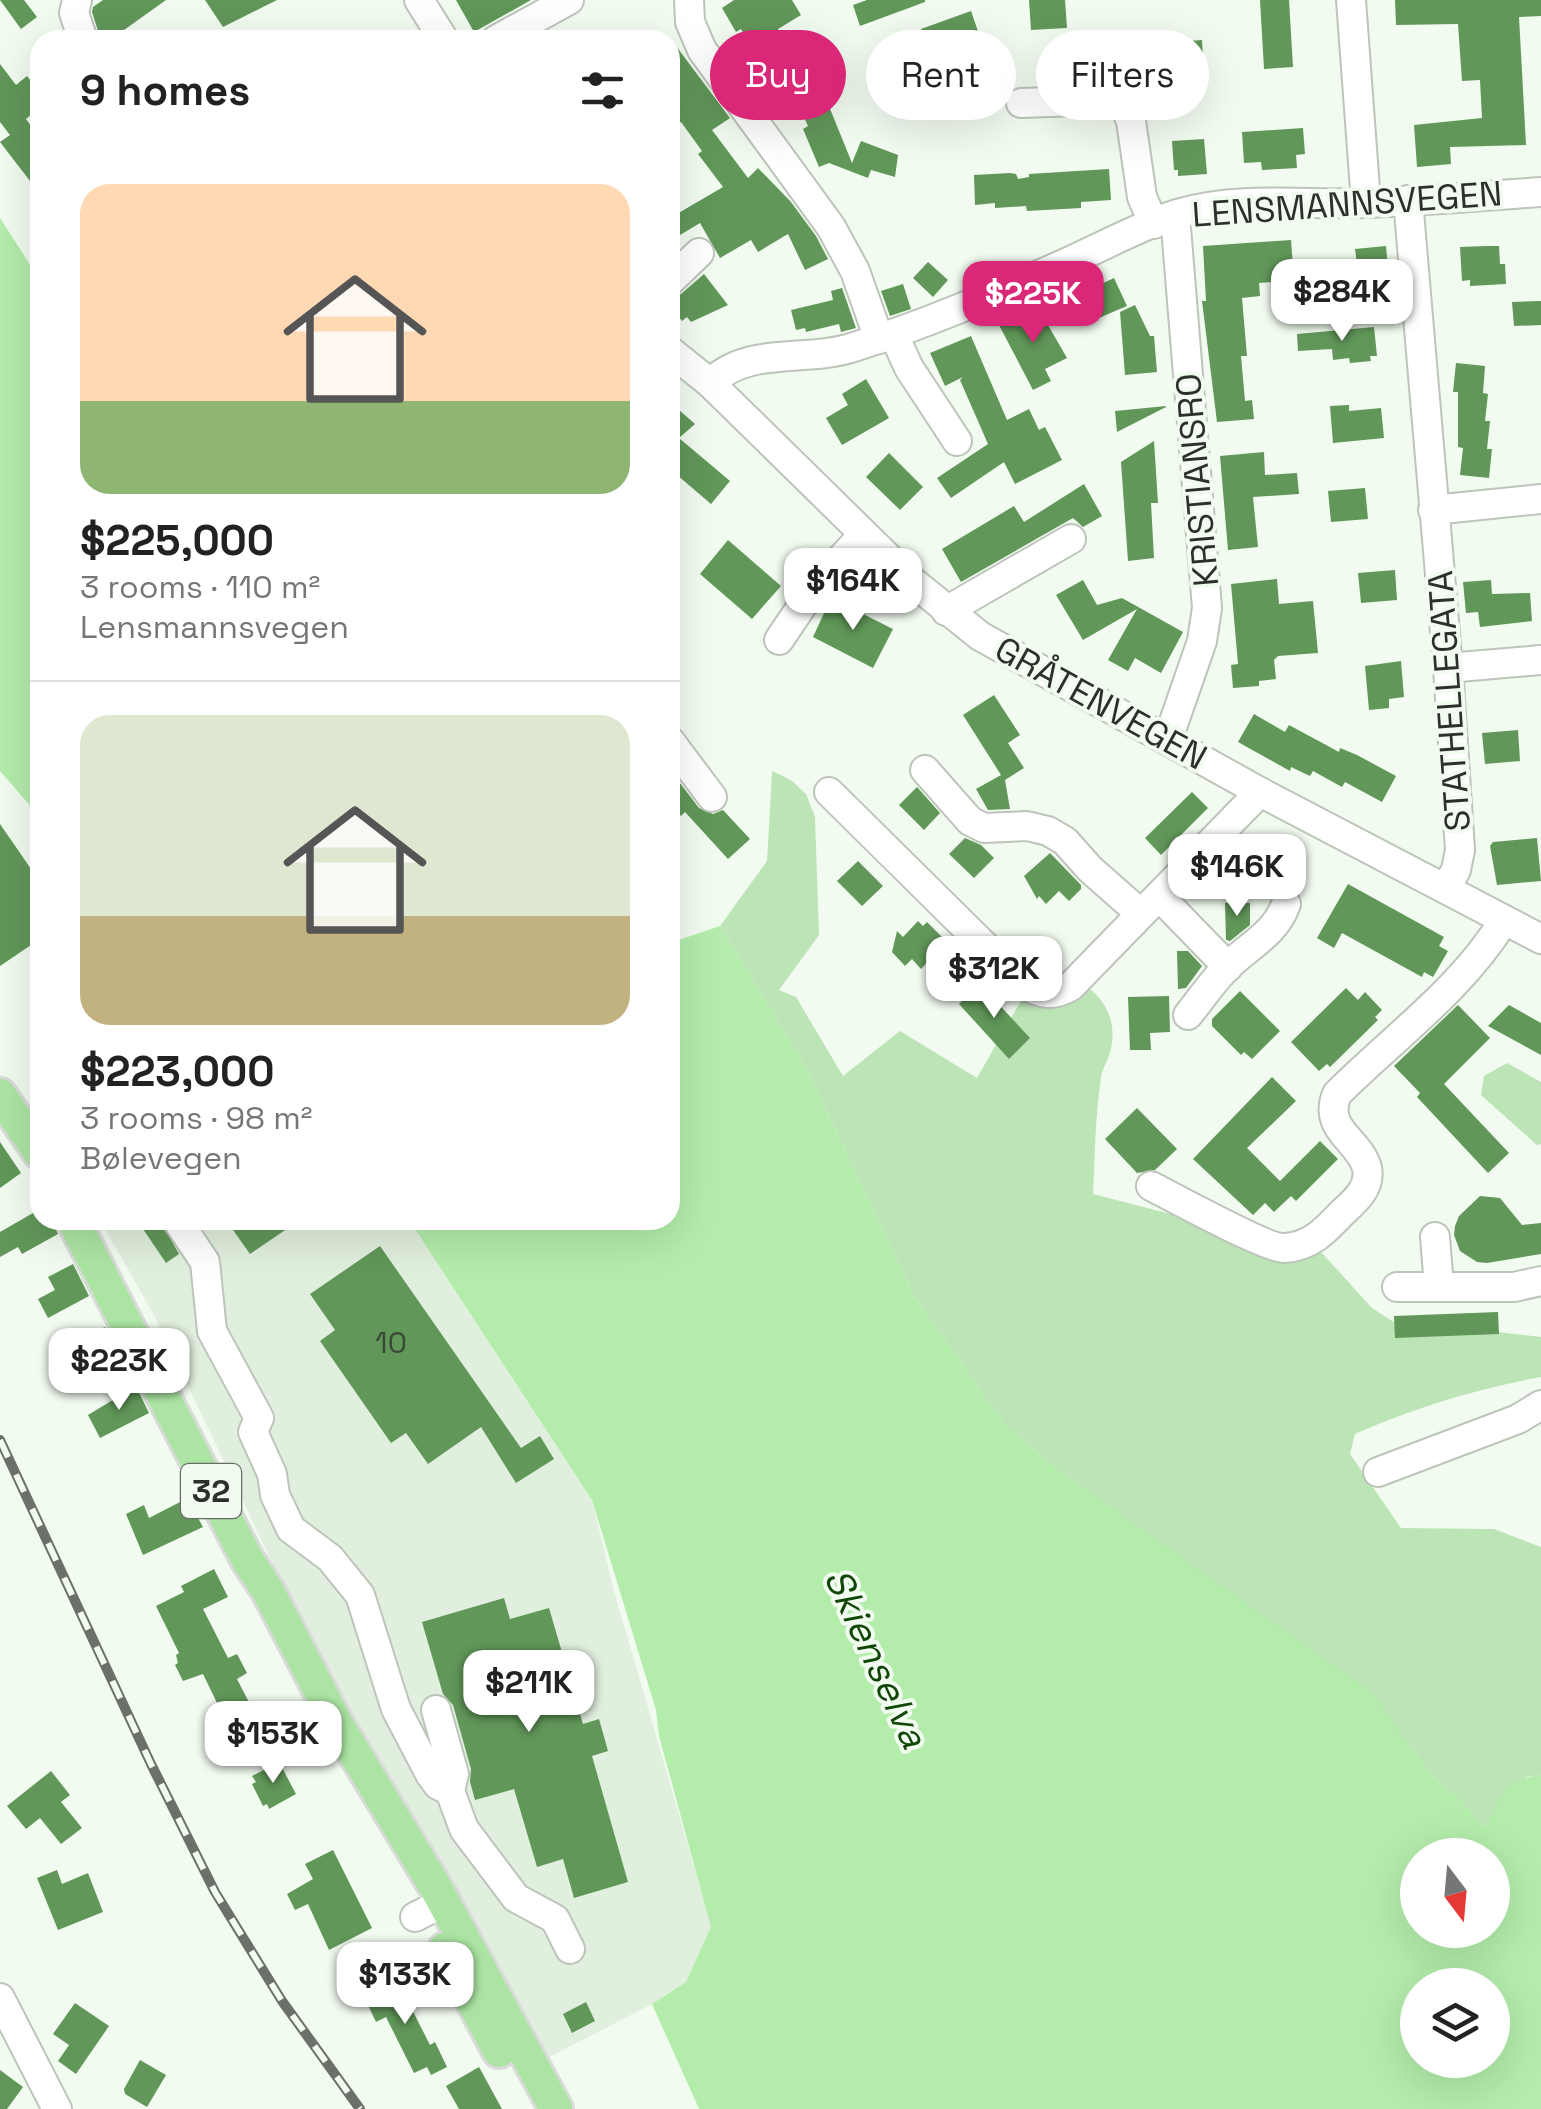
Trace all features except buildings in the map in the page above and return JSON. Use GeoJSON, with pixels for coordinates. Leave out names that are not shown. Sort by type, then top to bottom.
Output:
{"type":"FeatureCollection","features":[{"type":"Feature","properties":{"kind":"main road"},"geometry":{"type":"LineString","coordinates":[[0,1095],[30,1138]]}},
{"type":"Feature","properties":{"kind":"main road","name":"32"},"geometry":{"type":"LineString","coordinates":[[78,1230],[241,1548],[337,1724],[361,1786],[428,1910],[467,1994],[533,2109]]}},
{"type":"Feature","properties":{"kind":"main road","name":"32"},"geometry":{"type":"LineString","coordinates":[[96,1230],[186,1392],[252,1543],[268,1592]]}},
{"type":"Feature","properties":{"kind":"main road","name":"32"},"geometry":{"type":"LineString","coordinates":[[428,1910],[556,2109]]}},
{"type":"Feature","properties":{"kind":"street"},"geometry":{"type":"LineString","coordinates":[[77,0],[74,13],[79,30]]}},
{"type":"Feature","properties":{"kind":"street"},"geometry":{"type":"LineString","coordinates":[[419,0],[438,30]]}},
{"type":"Feature","properties":{"kind":"street"},"geometry":{"type":"LineString","coordinates":[[514,30],[569,0]]}},
{"type":"Feature","properties":{"kind":"street"},"geometry":{"type":"LineString","coordinates":[[690,0],[690,22],[702,50],[831,227],[886,337],[957,441]]}},
{"type":"Feature","properties":{"kind":"street"},"geometry":{"type":"LineString","coordinates":[[1351,0],[1366,203]]}},
{"type":"Feature","properties":{"kind":"street","name":"LENSMANNSVEGEN"},"geometry":{"type":"LineString","coordinates":[[1021,103],[1122,103],[1131,121],[1142,197],[1165,219]]}},
{"type":"Feature","properties":{"kind":"street","name":"LENSMANNSVEGEN"},"geometry":{"type":"LineString","coordinates":[[710,383],[722,371],[744,361],[764,356],[820,356],[886,337],[1165,219],[1234,204],[1366,203],[1541,192]]}},
{"type":"Feature","properties":{"kind":"street","name":"STATHELLEGATA"},"geometry":{"type":"LineString","coordinates":[[1408,200],[1460,850],[1456,870],[1446,888]]}},
{"type":"Feature","properties":{"kind":"street","name":"KRISTIANSRO"},"geometry":{"type":"LineString","coordinates":[[1165,219],[1207,608],[1202,641],[1168,739]]}},
{"type":"Feature","properties":{"kind":"street"},"geometry":{"type":"LineString","coordinates":[[680,271],[699,253]]}},
{"type":"Feature","properties":{"kind":"street","name":"GRÅTENVEGEN"},"geometry":{"type":"LineString","coordinates":[[680,359],[710,383],[863,535],[946,611],[1020,661],[1541,939]]}},
{"type":"Feature","properties":{"kind":"street"},"geometry":{"type":"LineString","coordinates":[[1433,510],[1541,499]]}},
{"type":"Feature","properties":{"kind":"street"},"geometry":{"type":"LineString","coordinates":[[779,640],[814,588],[863,535]]}},
{"type":"Feature","properties":{"kind":"street"},"geometry":{"type":"LineString","coordinates":[[946,611],[1071,538]]}},
{"type":"Feature","properties":{"kind":"street"},"geometry":{"type":"LineString","coordinates":[[1448,668],[1541,660]]}},
{"type":"Feature","properties":{"kind":"street"},"geometry":{"type":"LineString","coordinates":[[680,755],[712,797]]}},
{"type":"Feature","properties":{"kind":"street"},"geometry":{"type":"LineString","coordinates":[[925,770],[970,820],[984,828],[1027,826],[1048,830],[1065,841],[1090,869],[1150,905],[1228,966]]}},
{"type":"Feature","properties":{"kind":"street"},"geometry":{"type":"LineString","coordinates":[[829,792],[1022,983],[1034,990],[1060,992],[1260,792]]}},
{"type":"Feature","properties":{"kind":"street"},"geometry":{"type":"LineString","coordinates":[[1188,1016],[1228,966],[1282,917],[1286,904]]}},
{"type":"Feature","properties":{"kind":"street"},"geometry":{"type":"LineString","coordinates":[[1151,1186],[1278,1248],[1306,1243],[1321,1234],[1362,1193],[1368,1173],[1361,1156],[1338,1128],[1333,1110],[1337,1094],[1466,970],[1504,920]]}},
{"type":"Feature","properties":{"kind":"street"},"geometry":{"type":"LineString","coordinates":[[184,1230],[205,1262],[212,1331],[259,1418],[253,1432],[272,1474],[282,1512],[291,1529],[330,1558],[360,1595],[396,1709],[430,1774],[438,1786],[450,1791]]}},
{"type":"Feature","properties":{"kind":"street"},"geometry":{"type":"LineString","coordinates":[[1435,1237],[1439,1287]]}},
{"type":"Feature","properties":{"kind":"street"},"geometry":{"type":"LineString","coordinates":[[1397,1287],[1514,1287],[1541,1281]]}},
{"type":"Feature","properties":{"kind":"street"},"geometry":{"type":"LineString","coordinates":[[1378,1472],[1518,1419],[1541,1406]]}},
{"type":"Feature","properties":{"kind":"street"},"geometry":{"type":"LineString","coordinates":[[436,1710],[454,1774],[450,1791],[464,1830],[516,1898],[555,1919],[570,1949]]}},
{"type":"Feature","properties":{"kind":"street"},"geometry":{"type":"LineString","coordinates":[[0,1998],[57,2109]]}},
{"type":"Feature","properties":{"kind":"shaded area"},"geometry":{"type":"Polygon","coordinates":[[[772,771],[791,780],[806,794],[815,817],[819,935],[779,990],[796,997],[843,1076],[900,1031],[977,1078],[1039,969],[1069,977],[1083,984],[1104,1004],[1112,1032],[1099,1092],[1093,1194],[1322,1253],[1372,1308],[1406,1330],[1480,1330],[1541,1337],[1541,1377],[1446,1400],[1378,1424],[1355,1434],[1350,1454],[1401,1528],[1494,1529],[1541,1547],[1541,1775],[1526,1777],[1485,1828],[1458,1797],[1439,1783],[1408,1744],[1231,1594],[1053,1466],[1005,1425],[914,1296],[807,1070],[720,926],[767,861],[772,771]]]}},
{"type":"Feature","properties":{"kind":"shaded area"},"geometry":{"type":"Polygon","coordinates":[[[1507,1063],[1541,1082],[1541,1144],[1537,1145],[1481,1095],[1484,1076],[1507,1063]]]}},
{"type":"Feature","properties":{"kind":"shaded area"},"geometry":{"type":"Polygon","coordinates":[[[106,1230],[416,1230],[592,1500],[614,1591],[712,1928],[686,1982],[538,2063],[469,1925],[303,1627],[154,1315],[106,1230]]]}},
{"type":"Feature","properties":{"kind":"water"},"geometry":{"type":"Polygon","coordinates":[[[0,218],[30,264],[30,806],[0,771],[0,218]]]}},
{"type":"Feature","properties":{"kind":"water","name":"Skienselva"},"geometry":{"type":"Polygon","coordinates":[[[720,926],[807,1070],[914,1296],[1005,1425],[1053,1466],[1375,1695],[1439,1783],[1458,1797],[1485,1828],[1510,1786],[1541,1775],[1541,2109],[699,2109],[652,2004],[686,1982],[711,1927],[659,1736],[656,1710],[592,1500],[416,1230],[680,1230],[680,940],[720,926]]]}},
{"type":"Feature","properties":{"kind":"pier"},"geometry":{"type":"Polygon","coordinates":[[[652,2004],[699,2109],[694,2109],[649,2010],[652,2004]]]}},
{"type":"Feature","properties":{"kind":"railway"},"geometry":{"type":"LineString","coordinates":[[0,1440],[215,1892],[282,2001],[360,2109]]}}]}
